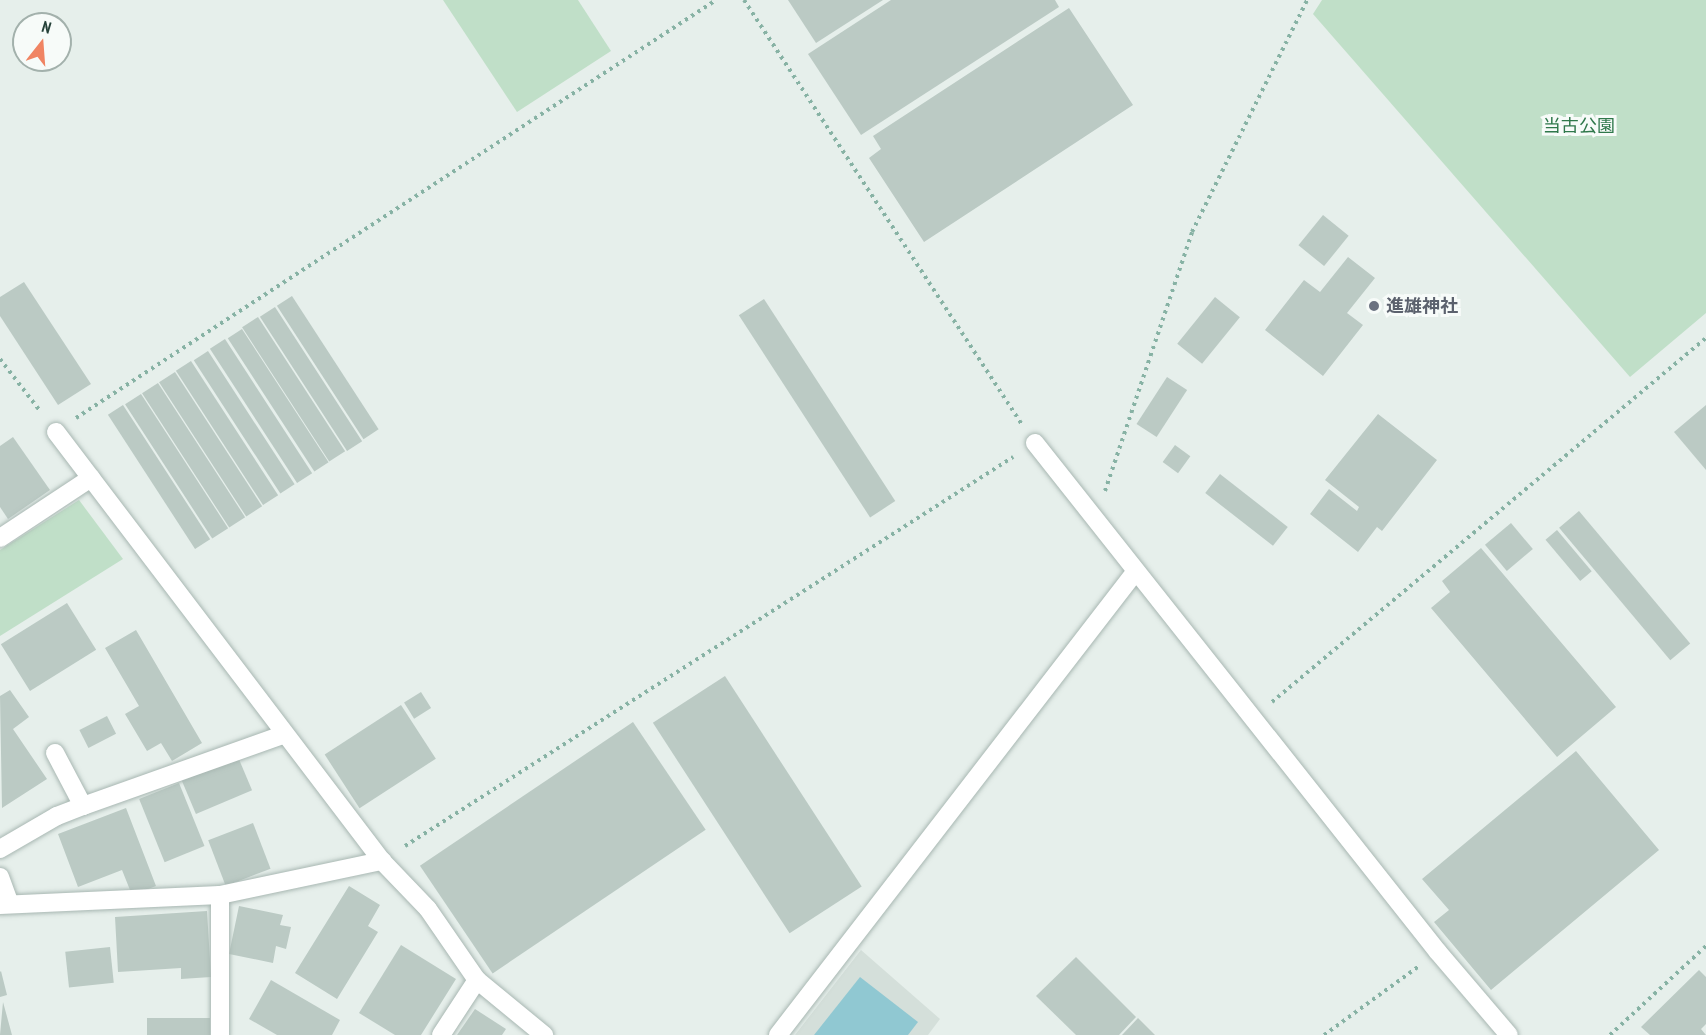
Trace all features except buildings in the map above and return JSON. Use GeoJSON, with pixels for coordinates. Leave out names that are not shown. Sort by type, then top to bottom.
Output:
{"type":"FeatureCollection","features":[{"type":"Feature","properties":{"kind":"street"},"geometry":{"type":"LineString","coordinates":[[56,432],[382,861],[428,909],[477,980],[544,1035]]}},
{"type":"Feature","properties":{"kind":"street"},"geometry":{"type":"LineString","coordinates":[[1035,443],[1438,952],[1509,1035]]}},
{"type":"Feature","properties":{"kind":"street"},"geometry":{"type":"LineString","coordinates":[[0,538],[91,478]]}},
{"type":"Feature","properties":{"kind":"street"},"geometry":{"type":"LineString","coordinates":[[778,1035],[1136,571]]}},
{"type":"Feature","properties":{"kind":"street"},"geometry":{"type":"LineString","coordinates":[[0,849],[57,816],[285,734]]}},
{"type":"Feature","properties":{"kind":"street"},"geometry":{"type":"LineString","coordinates":[[55,753],[83,806]]}},
{"type":"Feature","properties":{"kind":"street"},"geometry":{"type":"LineString","coordinates":[[0,877],[4,904],[101,903],[220,895],[382,861]]}},
{"type":"Feature","properties":{"kind":"street"},"geometry":{"type":"LineString","coordinates":[[220,895],[220,1035]]}},
{"type":"Feature","properties":{"kind":"street"},"geometry":{"type":"LineString","coordinates":[[441,1035],[477,980]]}},
{"type":"Feature","properties":{"kind":"path"},"geometry":{"type":"LineString","coordinates":[[0,359],[56,432],[716,0]]}},
{"type":"Feature","properties":{"kind":"path"},"geometry":{"type":"LineString","coordinates":[[382,861],[1035,443],[744,0]]}},
{"type":"Feature","properties":{"kind":"path"},"geometry":{"type":"LineString","coordinates":[[1095,520],[1192,232],[1307,0]]}},
{"type":"Feature","properties":{"kind":"path"},"geometry":{"type":"LineString","coordinates":[[1253,718],[1706,338]]}},
{"type":"Feature","properties":{"kind":"path"},"geometry":{"type":"LineString","coordinates":[[1610,1035],[1706,946]]}},
{"type":"Feature","properties":{"kind":"path"},"geometry":{"type":"LineString","coordinates":[[1324,1035],[1438,952]]}},
{"type":"Feature","properties":{"kind":"shaded area"},"geometry":{"type":"Polygon","coordinates":[[[861,950],[940,1019],[928,1035],[795,1035],[861,950]]]}},
{"type":"Feature","properties":{"kind":"green space"},"geometry":{"type":"Polygon","coordinates":[[[443,0],[578,0],[611,51],[517,112],[443,0]]]}},
{"type":"Feature","properties":{"kind":"green space","name":"当古公園"},"geometry":{"type":"Polygon","coordinates":[[[1322,0],[1706,0],[1706,313],[1630,377],[1313,14],[1322,0]]]}},
{"type":"Feature","properties":{"kind":"green space"},"geometry":{"type":"Polygon","coordinates":[[[79,500],[123,559],[0,636],[0,550],[79,500]]]}},
{"type":"Feature","properties":{"kind":"water"},"geometry":{"type":"Polygon","coordinates":[[[860,977],[918,1022],[908,1035],[814,1035],[860,977]]]}},
{"type":"Feature","properties":{"kind":"place","name":"進雄神社"},"geometry":{"type":"Point","coordinates":[1374,306]}}]}
